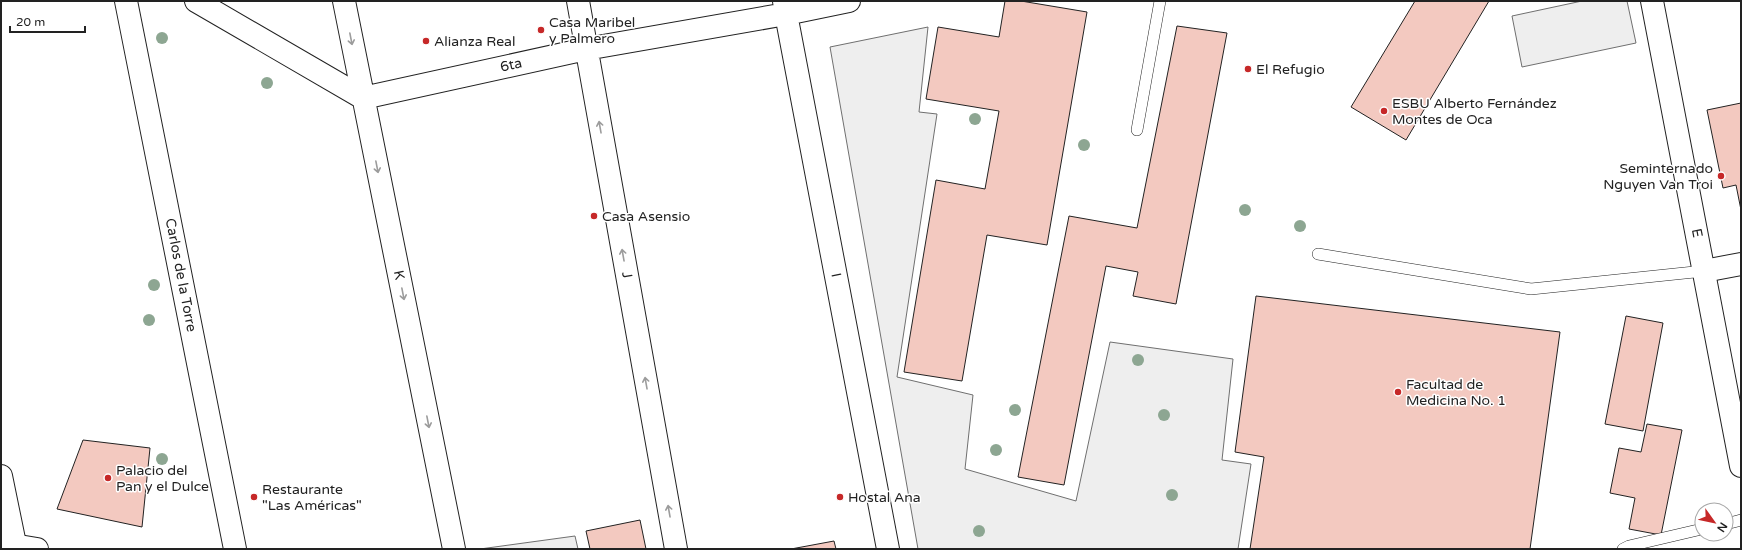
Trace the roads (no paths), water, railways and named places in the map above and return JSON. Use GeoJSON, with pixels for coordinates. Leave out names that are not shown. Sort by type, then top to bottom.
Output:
{"type":"FeatureCollection","features":[{"type":"Feature","properties":{"kind":"street","name":"Carlos de la Torre"},"geometry":{"type":"LineString","coordinates":[[126,1],[235,549]]}},
{"type":"Feature","properties":{"kind":"street"},"geometry":{"type":"LineString","coordinates":[[196,1],[363,98]]}},
{"type":"Feature","properties":{"kind":"street","name":"K"},"geometry":{"type":"LineString","coordinates":[[344,1],[454,549]]}},
{"type":"Feature","properties":{"kind":"street","name":"J"},"geometry":{"type":"LineString","coordinates":[[578,1],[676,549]]}},
{"type":"Feature","properties":{"kind":"street","name":"6ta"},"geometry":{"type":"LineString","coordinates":[[363,98],[785,7],[849,1]]}},
{"type":"Feature","properties":{"kind":"street","name":"E"},"geometry":{"type":"LineString","coordinates":[[1652,1],[1741,466]]}},
{"type":"Feature","properties":{"kind":"street","name":"I"},"geometry":{"type":"LineString","coordinates":[[785,7],[888,549]]}},
{"type":"Feature","properties":{"kind":"street"},"geometry":{"type":"LineString","coordinates":[[1704,271],[1741,264]]}},
{"type":"Feature","properties":{"kind":"street"},"geometry":{"type":"LineString","coordinates":[[1,476],[12,533],[18,547]]}},
{"type":"Feature","properties":{"kind":"lane"},"geometry":{"type":"LineString","coordinates":[[1137,130],[1160,1]]}},
{"type":"Feature","properties":{"kind":"lane"},"geometry":{"type":"LineString","coordinates":[[1318,254],[1531,289],[1704,271]]}},
{"type":"Feature","properties":{"kind":"lane"},"geometry":{"type":"LineString","coordinates":[[1627,548],[1694,531]]}},
{"type":"Feature","properties":{"kind":"place","name":"Casa Maribel y Palmero"},"geometry":{"type":"Point","coordinates":[541,30]}},
{"type":"Feature","properties":{"kind":"place","name":"Alianza Real"},"geometry":{"type":"Point","coordinates":[426,41]}},
{"type":"Feature","properties":{"kind":"place","name":"El Refugio"},"geometry":{"type":"Point","coordinates":[1248,69]}},
{"type":"Feature","properties":{"kind":"place","name":"ESBU Alberto Fernández Montes de Oca"},"geometry":{"type":"Point","coordinates":[1384,111]}},
{"type":"Feature","properties":{"kind":"place","name":"Seminternado Nguyen Van Troi"},"geometry":{"type":"Point","coordinates":[1721,176]}},
{"type":"Feature","properties":{"kind":"place","name":"Casa Asensio"},"geometry":{"type":"Point","coordinates":[594,216]}},
{"type":"Feature","properties":{"kind":"place","name":"Facultad de Medicina No. 1"},"geometry":{"type":"Point","coordinates":[1398,392]}},
{"type":"Feature","properties":{"kind":"place","name":"Palacio del Pan y el Dulce"},"geometry":{"type":"Point","coordinates":[108,478]}},
{"type":"Feature","properties":{"kind":"place","name":"Restaurante \"Las Américas\""},"geometry":{"type":"Point","coordinates":[254,497]}},
{"type":"Feature","properties":{"kind":"place","name":"Hostal Ana"},"geometry":{"type":"Point","coordinates":[840,497]}}]}
